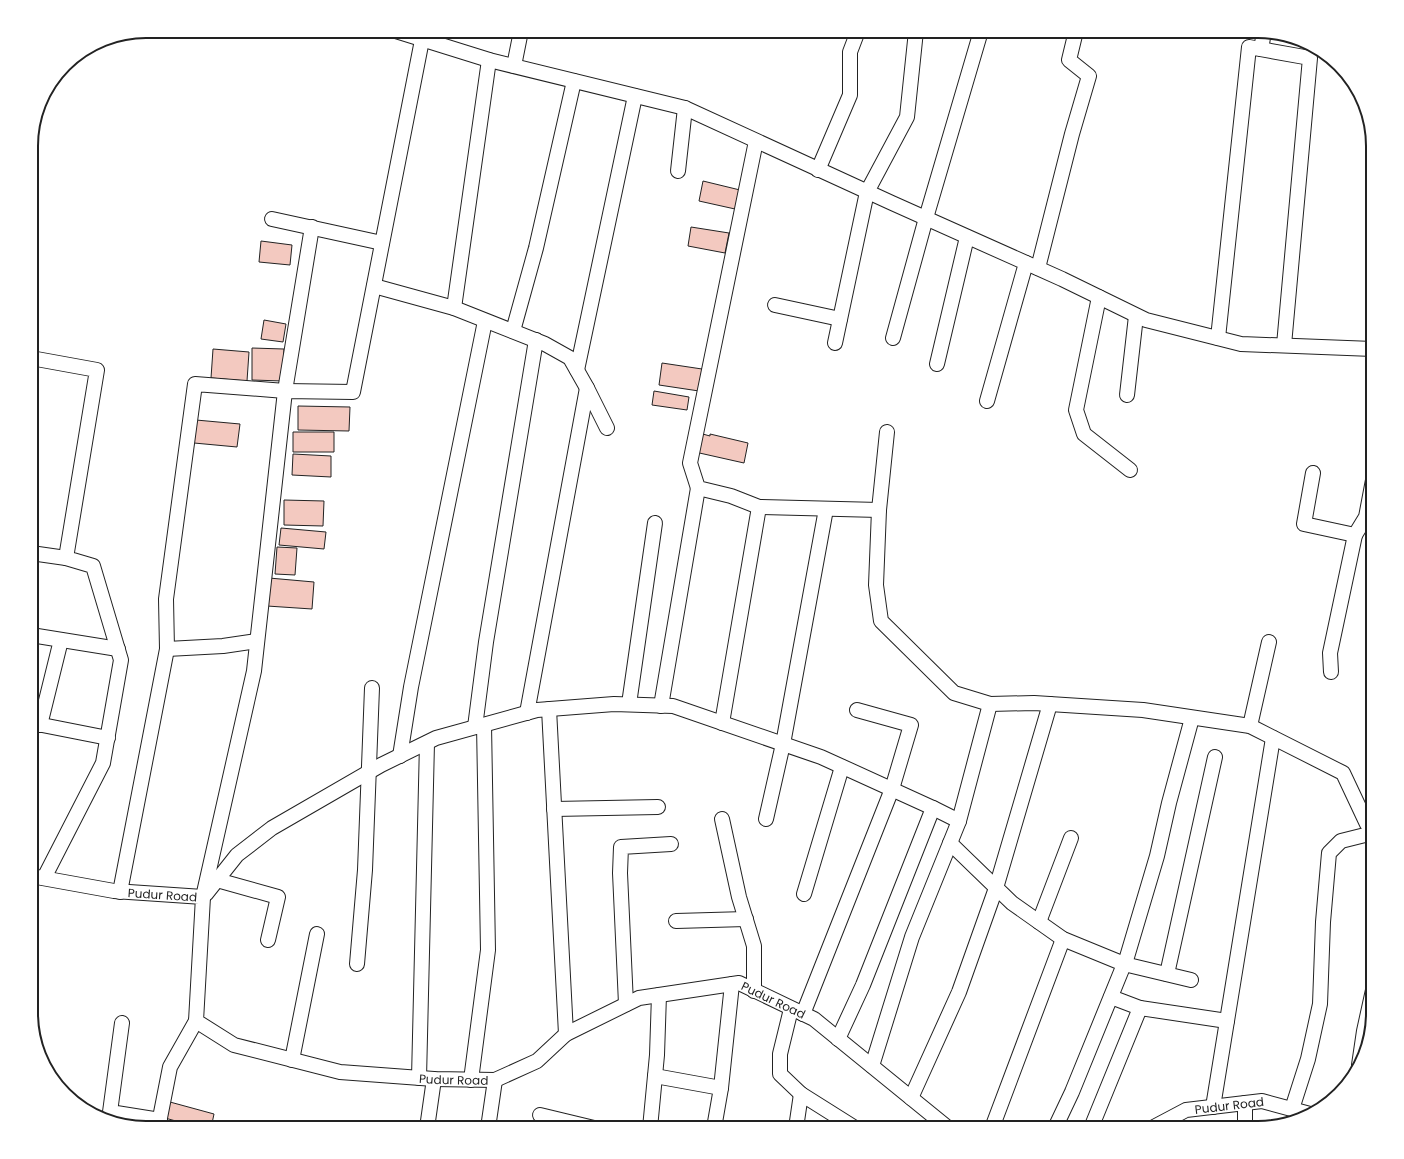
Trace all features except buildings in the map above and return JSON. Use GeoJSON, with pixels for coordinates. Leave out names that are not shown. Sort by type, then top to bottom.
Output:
{"type":"FeatureCollection","features":[{"type":"Feature","properties":{"kind":"street"},"geometry":{"type":"LineString","coordinates":[[416,38],[489,60],[686,108],[818,170],[1032,266],[1146,320],[1241,344],[1366,349]]}},
{"type":"Feature","properties":{"kind":"street"},"geometry":{"type":"LineString","coordinates":[[514,66],[520,38]]}},
{"type":"Feature","properties":{"kind":"street"},"geometry":{"type":"LineString","coordinates":[[818,170],[850,94],[850,52],[855,38]]}},
{"type":"Feature","properties":{"kind":"street"},"geometry":{"type":"LineString","coordinates":[[835,343],[867,192],[907,117],[915,38]]}},
{"type":"Feature","properties":{"kind":"street"},"geometry":{"type":"LineString","coordinates":[[893,338],[926,218],[979,38]]}},
{"type":"Feature","properties":{"kind":"street"},"geometry":{"type":"LineString","coordinates":[[987,401],[1032,266],[1089,76],[1069,60],[1074,38]]}},
{"type":"Feature","properties":{"kind":"street"},"geometry":{"type":"LineString","coordinates":[[1260,49],[1263,38]]}},
{"type":"Feature","properties":{"kind":"street"},"geometry":{"type":"LineString","coordinates":[[120,892],[167,649],[166,599],[195,384],[285,391],[353,392],[422,40]]}},
{"type":"Feature","properties":{"kind":"street"},"geometry":{"type":"LineString","coordinates":[[1218,338],[1249,47],[1310,58],[1284,346]]}},
{"type":"Feature","properties":{"kind":"street"},"geometry":{"type":"LineString","coordinates":[[454,308],[489,60]]}},
{"type":"Feature","properties":{"kind":"street"},"geometry":{"type":"LineString","coordinates":[[513,331],[536,248],[574,81]]}},
{"type":"Feature","properties":{"kind":"street"},"geometry":{"type":"LineString","coordinates":[[577,370],[634,96]]}},
{"type":"Feature","properties":{"kind":"street"},"geometry":{"type":"LineString","coordinates":[[678,171],[686,108]]}},
{"type":"Feature","properties":{"kind":"street"},"geometry":{"type":"LineString","coordinates":[[661,706],[698,488],[690,463],[756,141]]}},
{"type":"Feature","properties":{"kind":"street"},"geometry":{"type":"LineString","coordinates":[[272,219],[382,243]]}},
{"type":"Feature","properties":{"kind":"street"},"geometry":{"type":"LineString","coordinates":[[203,897],[254,672],[285,391],[312,227]]}},
{"type":"Feature","properties":{"kind":"street"},"geometry":{"type":"LineString","coordinates":[[937,364],[967,237]]}},
{"type":"Feature","properties":{"kind":"street"},"geometry":{"type":"LineString","coordinates":[[374,286],[454,308],[536,340],[570,358],[607,428]]}},
{"type":"Feature","properties":{"kind":"street"},"geometry":{"type":"LineString","coordinates":[[1099,297],[1076,410],[1084,434],[1130,470]]}},
{"type":"Feature","properties":{"kind":"street"},"geometry":{"type":"LineString","coordinates":[[775,305],[840,319]]}},
{"type":"Feature","properties":{"kind":"street"},"geometry":{"type":"LineString","coordinates":[[1127,395],[1136,316]]}},
{"type":"Feature","properties":{"kind":"street"},"geometry":{"type":"LineString","coordinates":[[400,756],[411,687],[486,321]]}},
{"type":"Feature","properties":{"kind":"street"},"geometry":{"type":"LineString","coordinates":[[471,1080],[488,950],[480,726],[486,642],[536,340]]}},
{"type":"Feature","properties":{"kind":"street"},"geometry":{"type":"LineString","coordinates":[[38,359],[97,370],[66,558]]}},
{"type":"Feature","properties":{"kind":"street"},"geometry":{"type":"LineString","coordinates":[[527,713],[587,388]]}},
{"type":"Feature","properties":{"kind":"street"},"geometry":{"type":"LineString","coordinates":[[887,432],[879,510],[876,585],[882,621],[954,693],[990,704],[1034,703],[1143,710],[1250,726],[1343,773],[1366,822]]}},
{"type":"Feature","properties":{"kind":"street"},"geometry":{"type":"LineString","coordinates":[[1313,473],[1304,524],[1355,536]]}},
{"type":"Feature","properties":{"kind":"street"},"geometry":{"type":"LineString","coordinates":[[698,488],[731,496],[759,507],[879,510]]}},
{"type":"Feature","properties":{"kind":"street"},"geometry":{"type":"LineString","coordinates":[[722,723],[759,507]]}},
{"type":"Feature","properties":{"kind":"street"},"geometry":{"type":"LineString","coordinates":[[766,819],[783,744],[826,509]]}},
{"type":"Feature","properties":{"kind":"street"},"geometry":{"type":"LineString","coordinates":[[1331,672],[1330,653],[1355,536],[1366,517]]}},
{"type":"Feature","properties":{"kind":"street"},"geometry":{"type":"LineString","coordinates":[[630,704],[655,523]]}},
{"type":"Feature","properties":{"kind":"street"},"geometry":{"type":"LineString","coordinates":[[38,554],[66,558],[93,566],[121,660],[103,763],[38,877]]}},
{"type":"Feature","properties":{"kind":"street"},"geometry":{"type":"LineString","coordinates":[[38,636],[118,649]]}},
{"type":"Feature","properties":{"kind":"street"},"geometry":{"type":"LineString","coordinates":[[38,714],[61,640]]}},
{"type":"Feature","properties":{"kind":"street"},"geometry":{"type":"LineString","coordinates":[[167,649],[223,646],[257,641]]}},
{"type":"Feature","properties":{"kind":"street"},"geometry":{"type":"LineString","coordinates":[[1250,726],[1269,642]]}},
{"type":"Feature","properties":{"kind":"street"},"geometry":{"type":"LineString","coordinates":[[357,964],[365,870],[370,772],[372,688]]}},
{"type":"Feature","properties":{"kind":"street"},"geometry":{"type":"LineString","coordinates":[[203,897],[237,855],[272,828],[370,772],[436,738],[527,713],[548,709],[614,704],[673,706],[821,757],[959,821]]}},
{"type":"Feature","properties":{"kind":"street"},"geometry":{"type":"LineString","coordinates":[[872,1066],[912,937],[959,821],[990,704]]}},
{"type":"Feature","properties":{"kind":"street"},"geometry":{"type":"LineString","coordinates":[[911,1098],[959,992],[996,888],[1050,704]]}},
{"type":"Feature","properties":{"kind":"street"},"geometry":{"type":"LineString","coordinates":[[548,709],[566,1034]]}},
{"type":"Feature","properties":{"kind":"street"},"geometry":{"type":"LineString","coordinates":[[844,1121],[801,1094],[780,1074],[780,1054],[892,789],[911,726],[857,710]]}},
{"type":"Feature","properties":{"kind":"street"},"geometry":{"type":"LineString","coordinates":[[1058,1121],[1124,964],[1157,856],[1169,803],[1192,718]]}},
{"type":"Feature","properties":{"kind":"street"},"geometry":{"type":"LineString","coordinates":[[38,725],[108,738]]}},
{"type":"Feature","properties":{"kind":"street"},"geometry":{"type":"LineString","coordinates":[[1213,1106],[1273,738]]}},
{"type":"Feature","properties":{"kind":"street"},"geometry":{"type":"LineString","coordinates":[[419,1078],[427,743]]}},
{"type":"Feature","properties":{"kind":"street"},"geometry":{"type":"LineString","coordinates":[[1167,974],[1215,757]]}},
{"type":"Feature","properties":{"kind":"street"},"geometry":{"type":"LineString","coordinates":[[804,894],[842,767]]}},
{"type":"Feature","properties":{"kind":"street"},"geometry":{"type":"LineString","coordinates":[[554,809],[658,807]]}},
{"type":"Feature","properties":{"kind":"street"},"geometry":{"type":"LineString","coordinates":[[838,1039],[863,985],[933,808]]}},
{"type":"Feature","properties":{"kind":"street"},"geometry":{"type":"LineString","coordinates":[[722,819],[739,897],[754,946],[754,991]]}},
{"type":"Feature","properties":{"kind":"street"},"geometry":{"type":"LineString","coordinates":[[1292,1109],[1308,1059],[1320,1004],[1323,922],[1329,854],[1341,841],[1366,834]]}},
{"type":"Feature","properties":{"kind":"street"},"geometry":{"type":"LineString","coordinates":[[1039,922],[1071,838]]}},
{"type":"Feature","properties":{"kind":"street"},"geometry":{"type":"LineString","coordinates":[[950,843],[1012,903],[1063,939],[1124,964],[1191,980]]}},
{"type":"Feature","properties":{"kind":"street"},"geometry":{"type":"LineString","coordinates":[[626,1004],[620,872],[621,847],[671,844]]}},
{"type":"Feature","properties":{"kind":"street","name":"Pudur Road"},"geometry":{"type":"LineString","coordinates":[[38,877],[120,892],[203,897],[196,1021],[234,1045],[340,1072],[434,1079],[494,1080],[537,1061],[566,1034],[640,998],[739,983],[814,1020],[939,1121]]}},
{"type":"Feature","properties":{"kind":"street"},"geometry":{"type":"LineString","coordinates":[[217,880],[278,898],[268,940]]}},
{"type":"Feature","properties":{"kind":"street"},"geometry":{"type":"LineString","coordinates":[[676,921],[746,918]]}},
{"type":"Feature","properties":{"kind":"street"},"geometry":{"type":"LineString","coordinates":[[292,1060],[317,934]]}},
{"type":"Feature","properties":{"kind":"street"},"geometry":{"type":"LineString","coordinates":[[995,1121],[1063,939]]}},
{"type":"Feature","properties":{"kind":"street"},"geometry":{"type":"LineString","coordinates":[[715,1121],[721,1088],[732,984]]}},
{"type":"Feature","properties":{"kind":"street"},"geometry":{"type":"LineString","coordinates":[[651,1121],[655,1076],[659,995]]}},
{"type":"Feature","properties":{"kind":"street"},"geometry":{"type":"LineString","coordinates":[[1111,997],[1140,1008],[1227,1021]]}},
{"type":"Feature","properties":{"kind":"street"},"geometry":{"type":"LineString","coordinates":[[1094,1121],[1140,1008]]}},
{"type":"Feature","properties":{"kind":"street"},"geometry":{"type":"LineString","coordinates":[[160,1121],[170,1067],[196,1021]]}},
{"type":"Feature","properties":{"kind":"street"},"geometry":{"type":"LineString","coordinates":[[122,1023],[110,1112],[147,1121]]}},
{"type":"Feature","properties":{"kind":"street"},"geometry":{"type":"LineString","coordinates":[[655,1076],[721,1088]]}},
{"type":"Feature","properties":{"kind":"street"},"geometry":{"type":"LineString","coordinates":[[428,1121],[434,1079]]}},
{"type":"Feature","properties":{"kind":"street"},"geometry":{"type":"LineString","coordinates":[[489,1121],[494,1080]]}},
{"type":"Feature","properties":{"kind":"street"},"geometry":{"type":"LineString","coordinates":[[797,1121],[801,1094]]}},
{"type":"Feature","properties":{"kind":"street","name":"Pudur Road"},"geometry":{"type":"LineString","coordinates":[[1165,1121],[1186,1110],[1262,1101],[1302,1112]]}},
{"type":"Feature","properties":{"kind":"street"},"geometry":{"type":"LineString","coordinates":[[1245,1103],[1245,1121]]}},
{"type":"Feature","properties":{"kind":"street"},"geometry":{"type":"LineString","coordinates":[[540,1114],[567,1121]]}}]}
